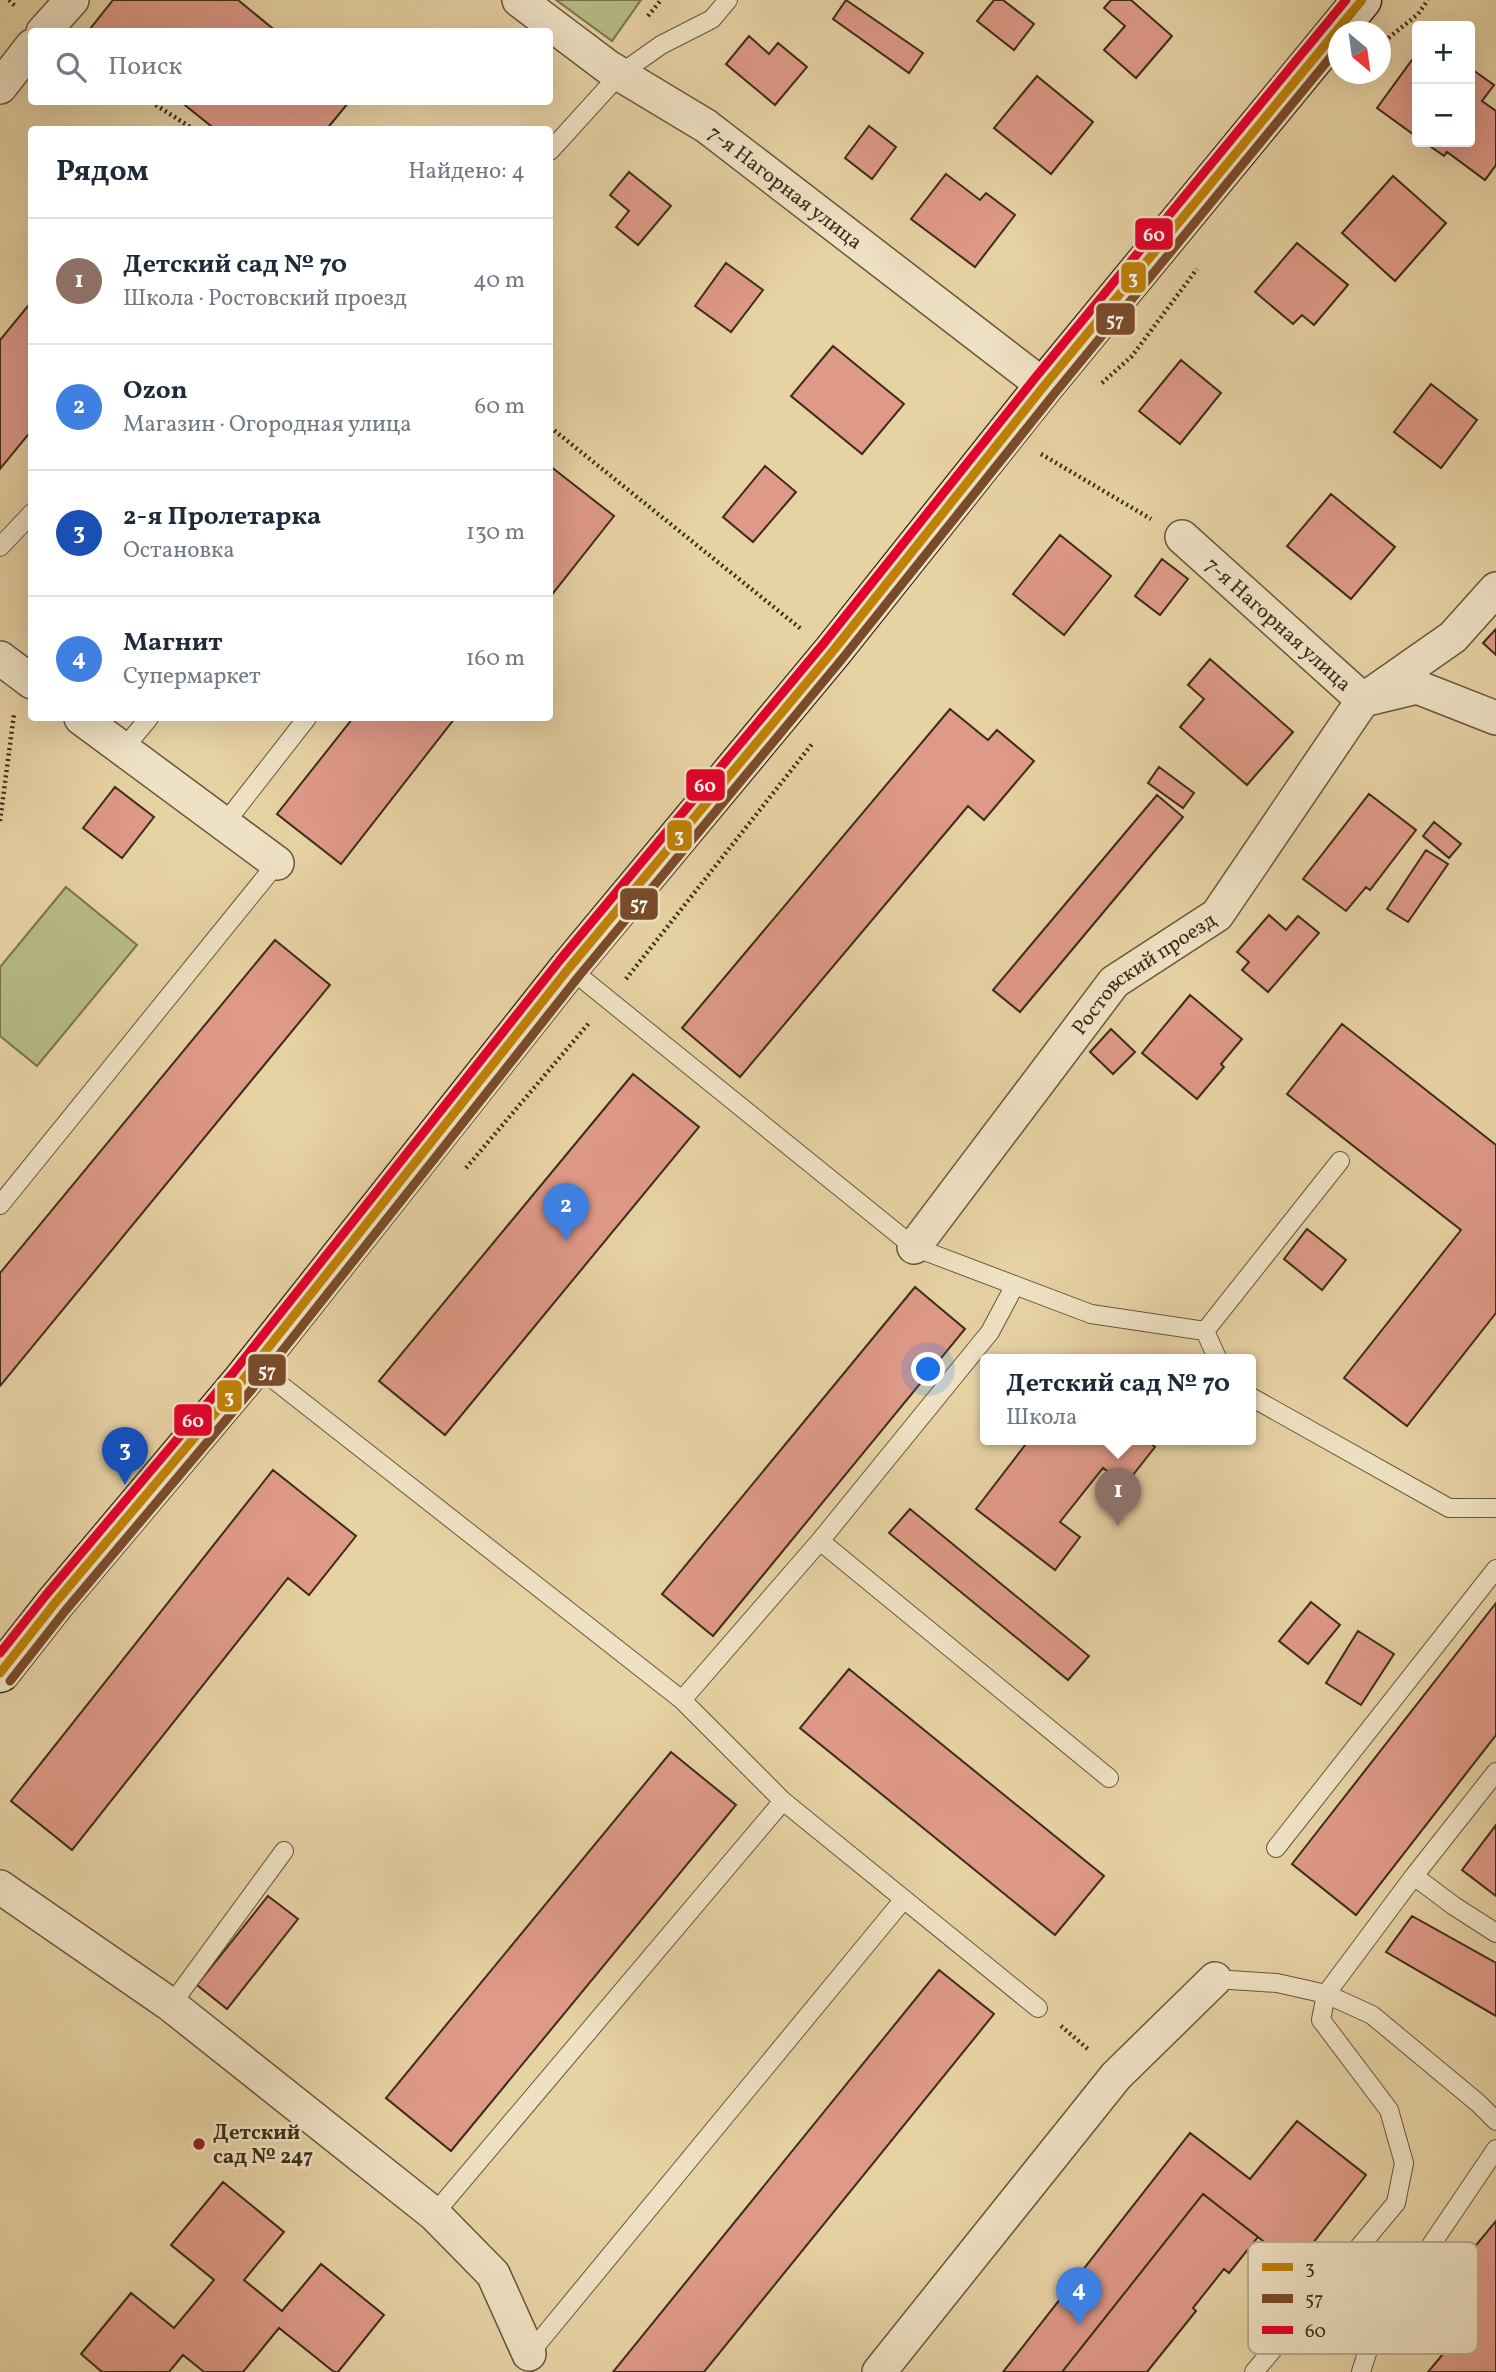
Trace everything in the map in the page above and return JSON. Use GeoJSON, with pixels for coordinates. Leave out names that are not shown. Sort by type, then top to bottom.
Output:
{"type":"FeatureCollection","features":[{"type":"Feature","properties":{"kind":"street"},"geometry":{"type":"LineString","coordinates":[[47,28],[72,0]]}},
{"type":"Feature","properties":{"kind":"street","name":"7-я Нагорная улица"},"geometry":{"type":"LineString","coordinates":[[519,0],[620,74],[706,126],[1044,386]]}},
{"type":"Feature","properties":{"kind":"street"},"geometry":{"type":"LineString","coordinates":[[0,1673],[254,1364],[569,968],[833,651],[1044,386],[1362,0]]}},
{"type":"Feature","properties":{"kind":"street"},"geometry":{"type":"LineString","coordinates":[[0,87],[28,51]]}},
{"type":"Feature","properties":{"kind":"street","name":"7-я Нагорная улица"},"geometry":{"type":"LineString","coordinates":[[1182,537],[1363,700],[1417,687],[1496,718]]}},
{"type":"Feature","properties":{"kind":"street","name":"Ростовский проезд"},"geometry":{"type":"LineString","coordinates":[[914,1247],[1114,982],[1217,915],[1363,700],[1452,637],[1496,589]]}},
{"type":"Feature","properties":{"kind":"street"},"geometry":{"type":"LineString","coordinates":[[0,658],[26,693]]}},
{"type":"Feature","properties":{"kind":"street"},"geometry":{"type":"LineString","coordinates":[[85,721],[277,863]]}},
{"type":"Feature","properties":{"kind":"street"},"geometry":{"type":"LineString","coordinates":[[0,1887],[171,2005],[433,2214],[493,2274],[529,2354]]}},
{"type":"Feature","properties":{"kind":"street"},"geometry":{"type":"LineString","coordinates":[[878,2372],[1116,2076],[1215,1979]]}},
{"type":"Feature","properties":{"kind":"lane"},"geometry":{"type":"LineString","coordinates":[[553,148],[620,74],[661,45],[712,19],[728,0]]}},
{"type":"Feature","properties":{"kind":"lane"},"geometry":{"type":"LineString","coordinates":[[0,547],[28,517]]}},
{"type":"Feature","properties":{"kind":"lane"},"geometry":{"type":"LineString","coordinates":[[124,748],[146,721]]}},
{"type":"Feature","properties":{"kind":"lane"},"geometry":{"type":"LineString","coordinates":[[225,823],[305,721]]}},
{"type":"Feature","properties":{"kind":"lane"},"geometry":{"type":"LineString","coordinates":[[0,1205],[277,863]]}},
{"type":"Feature","properties":{"kind":"lane"},"geometry":{"type":"LineString","coordinates":[[569,968],[914,1247],[1091,1314],[1205,1331]]}},
{"type":"Feature","properties":{"kind":"lane"},"geometry":{"type":"LineString","coordinates":[[1205,1331],[1340,1161]]}},
{"type":"Feature","properties":{"kind":"lane"},"geometry":{"type":"LineString","coordinates":[[682,1700],[820,1541],[990,1332],[1015,1285]]}},
{"type":"Feature","properties":{"kind":"lane"},"geometry":{"type":"LineString","coordinates":[[1205,1331],[1215,1354]]}},
{"type":"Feature","properties":{"kind":"lane"},"geometry":{"type":"LineString","coordinates":[[254,1364],[682,1700],[783,1801],[1038,2008]]}},
{"type":"Feature","properties":{"kind":"lane"},"geometry":{"type":"LineString","coordinates":[[1256,1400],[1449,1508],[1496,1508]]}},
{"type":"Feature","properties":{"kind":"lane"},"geometry":{"type":"LineString","coordinates":[[820,1541],[1109,1778]]}},
{"type":"Feature","properties":{"kind":"lane"},"geometry":{"type":"LineString","coordinates":[[1276,1848],[1496,1569]]}},
{"type":"Feature","properties":{"kind":"lane"},"geometry":{"type":"LineString","coordinates":[[1363,2242],[1396,2203],[1404,2163],[1389,2110],[1321,2020],[1326,1994],[1414,1875],[1496,1772]]}},
{"type":"Feature","properties":{"kind":"lane"},"geometry":{"type":"LineString","coordinates":[[433,2214],[783,1801]]}},
{"type":"Feature","properties":{"kind":"lane"},"geometry":{"type":"LineString","coordinates":[[171,2005],[284,1851]]}},
{"type":"Feature","properties":{"kind":"lane"},"geometry":{"type":"LineString","coordinates":[[1414,1875],[1454,1906],[1496,1933]]}},
{"type":"Feature","properties":{"kind":"lane"},"geometry":{"type":"LineString","coordinates":[[529,2354],[904,1899]]}},
{"type":"Feature","properties":{"kind":"lane"},"geometry":{"type":"LineString","coordinates":[[1215,1979],[1277,1983],[1326,1994],[1372,2015],[1496,2121]]}},
{"type":"Feature","properties":{"kind":"lane"},"geometry":{"type":"LineString","coordinates":[[1433,2242],[1496,2149]]}},
{"type":"Feature","properties":{"kind":"lane"},"geometry":{"type":"LineString","coordinates":[[1254,2372],[1269,2354]]}},
{"type":"Feature","properties":{"kind":"lane"},"geometry":{"type":"LineString","coordinates":[[1361,2372],[1367,2354]]}},
{"type":"Feature","properties":{"kind":"path"},"geometry":{"type":"LineString","coordinates":[[1391,37],[1418,14],[1428,0]]}},
{"type":"Feature","properties":{"kind":"path"},"geometry":{"type":"LineString","coordinates":[[156,105],[189,126]]}},
{"type":"Feature","properties":{"kind":"path"},"geometry":{"type":"LineString","coordinates":[[553,429],[791,622],[833,651]]}},
{"type":"Feature","properties":{"kind":"path"},"geometry":{"type":"LineString","coordinates":[[1041,454],[1182,537]]}},
{"type":"Feature","properties":{"kind":"path"},"geometry":{"type":"LineString","coordinates":[[0,821],[14,713],[26,693]]}},
{"type":"Feature","properties":{"kind":"green space"},"geometry":{"type":"Polygon","coordinates":[[[556,0],[641,0],[612,41],[556,0]]]}},
{"type":"Feature","properties":{"kind":"green space"},"geometry":{"type":"Polygon","coordinates":[[[66,887],[137,945],[37,1066],[0,1036],[0,967],[66,887]]]}},
{"type":"Feature","properties":{"kind":"building"},"geometry":{"type":"Polygon","coordinates":[[[113,0],[238,0],[272,28],[91,28],[113,0]]]}},
{"type":"Feature","properties":{"kind":"building"},"geometry":{"type":"Polygon","coordinates":[[[846,0],[923,53],[909,73],[833,19],[846,0]]]}},
{"type":"Feature","properties":{"kind":"building"},"geometry":{"type":"Polygon","coordinates":[[[994,0],[1003,0],[1034,24],[1014,50],[977,21],[994,0]]]}},
{"type":"Feature","properties":{"kind":"building"},"geometry":{"type":"Polygon","coordinates":[[[1111,0],[1131,0],[1172,36],[1136,78],[1104,50],[1125,26],[1104,8],[1111,0]]]}},
{"type":"Feature","properties":{"kind":"building"},"geometry":{"type":"Polygon","coordinates":[[[749,36],[769,54],[778,43],[807,67],[775,105],[726,64],[749,36]]]}},
{"type":"Feature","properties":{"kind":"building"},"geometry":{"type":"Polygon","coordinates":[[[1412,60],[1412,133],[1377,108],[1412,60]]]}},
{"type":"Feature","properties":{"kind":"building"},"geometry":{"type":"Polygon","coordinates":[[[1475,72],[1494,85],[1482,101],[1496,111],[1496,165],[1485,180],[1447,152],[1444,156],[1431,147],[1475,147],[1475,72]]]}},
{"type":"Feature","properties":{"kind":"building"},"geometry":{"type":"Polygon","coordinates":[[[1037,76],[1093,122],[1051,174],[994,128],[1037,76]]]}},
{"type":"Feature","properties":{"kind":"building"},"geometry":{"type":"Polygon","coordinates":[[[185,105],[347,105],[329,126],[211,126],[185,105]]]}},
{"type":"Feature","properties":{"kind":"building"},"geometry":{"type":"Polygon","coordinates":[[[869,126],[896,147],[872,179],[845,158],[869,126]]]}},
{"type":"Feature","properties":{"kind":"building"},"geometry":{"type":"Polygon","coordinates":[[[629,172],[671,206],[638,245],[616,227],[629,211],[610,195],[629,172]]]}},
{"type":"Feature","properties":{"kind":"building"},"geometry":{"type":"Polygon","coordinates":[[[946,174],[980,200],[986,193],[1015,215],[975,267],[911,219],[946,174]]]}},
{"type":"Feature","properties":{"kind":"building"},"geometry":{"type":"Polygon","coordinates":[[[1393,176],[1446,223],[1395,281],[1342,233],[1393,176]]]}},
{"type":"Feature","properties":{"kind":"building"},"geometry":{"type":"Polygon","coordinates":[[[1297,243],[1348,285],[1314,325],[1302,315],[1293,324],[1255,292],[1297,243]]]}},
{"type":"Feature","properties":{"kind":"building"},"geometry":{"type":"Polygon","coordinates":[[[726,263],[763,290],[731,332],[695,306],[726,263]]]}},
{"type":"Feature","properties":{"kind":"building"},"geometry":{"type":"Polygon","coordinates":[[[28,306],[28,435],[0,469],[0,340],[28,306]]]}},
{"type":"Feature","properties":{"kind":"building"},"geometry":{"type":"Polygon","coordinates":[[[833,346],[904,404],[862,454],[791,396],[833,346]]]}},
{"type":"Feature","properties":{"kind":"building"},"geometry":{"type":"Polygon","coordinates":[[[1181,360],[1221,393],[1180,444],[1139,411],[1181,360]]]}},
{"type":"Feature","properties":{"kind":"building"},"geometry":{"type":"Polygon","coordinates":[[[1431,384],[1477,420],[1441,468],[1394,432],[1431,384]]]}},
{"type":"Feature","properties":{"kind":"building"},"geometry":{"type":"Polygon","coordinates":[[[765,466],[796,492],[753,542],[723,517],[765,466]]]}},
{"type":"Feature","properties":{"kind":"building"},"geometry":{"type":"Polygon","coordinates":[[[553,468],[614,516],[553,593],[553,468]]]}},
{"type":"Feature","properties":{"kind":"building"},"geometry":{"type":"Polygon","coordinates":[[[1331,494],[1395,547],[1351,599],[1287,546],[1331,494]]]}},
{"type":"Feature","properties":{"kind":"building"},"geometry":{"type":"Polygon","coordinates":[[[1060,535],[1111,576],[1064,635],[1013,594],[1060,535]]]}},
{"type":"Feature","properties":{"kind":"building"},"geometry":{"type":"Polygon","coordinates":[[[1162,559],[1188,579],[1160,615],[1135,596],[1162,559]]]}},
{"type":"Feature","properties":{"kind":"building"},"geometry":{"type":"Polygon","coordinates":[[[1496,629],[1496,655],[1483,643],[1496,629]]]}},
{"type":"Feature","properties":{"kind":"building"},"geometry":{"type":"Polygon","coordinates":[[[1210,659],[1293,732],[1247,785],[1180,727],[1204,699],[1188,685],[1210,659]]]}},
{"type":"Feature","properties":{"kind":"building"},"geometry":{"type":"Polygon","coordinates":[[[950,709],[988,740],[997,730],[1034,761],[984,820],[968,806],[740,1077],[682,1028],[950,709]]]}},
{"type":"Feature","properties":{"kind":"building"},"geometry":{"type":"Polygon","coordinates":[[[351,721],[453,721],[341,864],[277,814],[351,721]]]}},
{"type":"Feature","properties":{"kind":"building"},"geometry":{"type":"Polygon","coordinates":[[[1159,767],[1194,793],[1183,808],[1148,783],[1159,767]]]}},
{"type":"Feature","properties":{"kind":"building"},"geometry":{"type":"Polygon","coordinates":[[[115,787],[154,817],[122,858],[83,828],[115,787]]]}},
{"type":"Feature","properties":{"kind":"building"},"geometry":{"type":"Polygon","coordinates":[[[1369,794],[1416,830],[1370,890],[1366,887],[1346,911],[1303,879],[1369,794]]]}},
{"type":"Feature","properties":{"kind":"building"},"geometry":{"type":"Polygon","coordinates":[[[1157,795],[1183,817],[1020,1012],[993,990],[1157,795]]]}},
{"type":"Feature","properties":{"kind":"building"},"geometry":{"type":"Polygon","coordinates":[[[1434,822],[1461,844],[1449,858],[1423,836],[1434,822]]]}},
{"type":"Feature","properties":{"kind":"building"},"geometry":{"type":"Polygon","coordinates":[[[1426,850],[1448,864],[1408,922],[1387,909],[1426,850]]]}},
{"type":"Feature","properties":{"kind":"building"},"geometry":{"type":"Polygon","coordinates":[[[1269,915],[1286,930],[1298,916],[1319,933],[1268,992],[1242,970],[1249,962],[1237,952],[1269,915]]]}},
{"type":"Feature","properties":{"kind":"building"},"geometry":{"type":"Polygon","coordinates":[[[275,940],[330,985],[0,1386],[0,1273],[275,940]]]}},
{"type":"Feature","properties":{"kind":"building"},"geometry":{"type":"Polygon","coordinates":[[[1190,995],[1242,1039],[1221,1064],[1224,1067],[1197,1099],[1142,1053],[1190,995]]]}},
{"type":"Feature","properties":{"kind":"building"},"geometry":{"type":"Polygon","coordinates":[[[1342,1024],[1496,1145],[1496,1313],[1407,1426],[1344,1378],[1461,1230],[1287,1094],[1342,1024]]]}},
{"type":"Feature","properties":{"kind":"building"},"geometry":{"type":"Polygon","coordinates":[[[1111,1029],[1135,1052],[1113,1074],[1090,1052],[1111,1029]]]}},
{"type":"Feature","properties":{"kind":"building"},"geometry":{"type":"Polygon","coordinates":[[[633,1074],[699,1127],[445,1435],[379,1381],[633,1074]]]}},
{"type":"Feature","properties":{"kind":"building"},"geometry":{"type":"Polygon","coordinates":[[[1307,1229],[1346,1260],[1322,1290],[1284,1259],[1307,1229]]]}},
{"type":"Feature","properties":{"kind":"building"},"geometry":{"type":"Polygon","coordinates":[[[915,1287],[965,1329],[713,1636],[662,1594],[915,1287]]]}},
{"type":"Feature","properties":{"kind":"building"},"geometry":{"type":"Polygon","coordinates":[[[1025,1445],[1155,1447],[1125,1485],[1103,1468],[1060,1522],[1080,1537],[1055,1570],[976,1509],[1025,1445]]]}},
{"type":"Feature","properties":{"kind":"building"},"geometry":{"type":"Polygon","coordinates":[[[273,1470],[356,1536],[309,1595],[288,1578],[72,1850],[11,1801],[273,1470]]]}},
{"type":"Feature","properties":{"kind":"building"},"geometry":{"type":"Polygon","coordinates":[[[910,1509],[1089,1656],[1068,1680],[889,1533],[910,1509]]]}},
{"type":"Feature","properties":{"kind":"building"},"geometry":{"type":"Polygon","coordinates":[[[1311,1602],[1340,1625],[1308,1664],[1279,1641],[1311,1602]]]}},
{"type":"Feature","properties":{"kind":"building"},"geometry":{"type":"Polygon","coordinates":[[[1496,1603],[1496,1735],[1356,1915],[1292,1864],[1496,1603]]]}},
{"type":"Feature","properties":{"kind":"building"},"geometry":{"type":"Polygon","coordinates":[[[1358,1631],[1394,1654],[1361,1705],[1326,1683],[1358,1631]]]}},
{"type":"Feature","properties":{"kind":"building"},"geometry":{"type":"Polygon","coordinates":[[[849,1669],[1104,1876],[1055,1935],[800,1728],[849,1669]]]}},
{"type":"Feature","properties":{"kind":"building"},"geometry":{"type":"Polygon","coordinates":[[[671,1752],[736,1805],[451,2151],[386,2098],[671,1752]]]}},
{"type":"Feature","properties":{"kind":"building"},"geometry":{"type":"Polygon","coordinates":[[[1496,1825],[1496,1896],[1462,1870],[1496,1825]]]}},
{"type":"Feature","properties":{"kind":"building"},"geometry":{"type":"Polygon","coordinates":[[[268,1896],[298,1919],[227,2009],[197,1985],[268,1896]]]}},
{"type":"Feature","properties":{"kind":"building"},"geometry":{"type":"Polygon","coordinates":[[[1412,1916],[1496,1963],[1496,2016],[1386,1952],[1412,1916]]]}},
{"type":"Feature","properties":{"kind":"building"},"geometry":{"type":"Polygon","coordinates":[[[939,1970],[994,2014],[704,2372],[613,2372],[939,1970]]]}},
{"type":"Feature","properties":{"kind":"building"},"geometry":{"type":"Polygon","coordinates":[[[1297,2121],[1366,2175],[1314,2242],[1264,2242],[1203,2194],[1062,2372],[1003,2372],[1190,2133],[1250,2179],[1297,2121]]]}},
{"type":"Feature","properties":{"kind":"building"},"geometry":{"type":"Polygon","coordinates":[[[223,2182],[284,2232],[244,2280],[282,2311],[321,2264],[384,2315],[338,2372],[334,2372],[279,2328],[243,2372],[204,2372],[183,2355],[169,2372],[102,2372],[81,2354],[131,2293],[174,2328],[214,2280],[171,2245],[223,2182]]]}},
{"type":"Feature","properties":{"kind":"building"},"geometry":{"type":"Polygon","coordinates":[[[1203,2194],[1258,2237],[1254,2242],[1248,2242],[1248,2249],[1229,2273],[1224,2269],[1193,2308],[1196,2311],[1147,2372],[1062,2372],[1203,2194]]]}},
{"type":"Feature","properties":{"kind":"building"},"geometry":{"type":"Polygon","coordinates":[[[1496,2221],[1496,2372],[1428,2372],[1443,2354],[1478,2354],[1478,2243],[1496,2221]]]}},
{"type":"Feature","properties":{"kind":"transit line","name":"60"},"geometry":{"type":"LineString","coordinates":[[0,1653],[233,1373],[560,960],[824,643],[1035,378],[1346,0]]}},
{"type":"Feature","properties":{"kind":"transit line","name":"3"},"geometry":{"type":"LineString","coordinates":[[0,1673],[55,1603],[242,1381],[569,968],[833,651],[1044,386],[1362,0]]}},
{"type":"Feature","properties":{"kind":"transit line","name":"57"},"geometry":{"type":"LineString","coordinates":[[10,1681],[65,1611],[252,1389],[579,976],[842,659],[1054,394],[1328,60]]}},
{"type":"Feature","properties":{"kind":"place","name":"Ozon"},"geometry":{"type":"Point","coordinates":[566,1241]}},
{"type":"Feature","properties":{"kind":"place","name":"2-я Пролетарка"},"geometry":{"type":"Point","coordinates":[125,1485]}},
{"type":"Feature","properties":{"kind":"place","name":"Детский сад № 70"},"geometry":{"type":"Point","coordinates":[1118,1526]}},
{"type":"Feature","properties":{"kind":"place","name":"Детский сад № 247"},"geometry":{"type":"Point","coordinates":[199,2144]}},
{"type":"Feature","properties":{"kind":"place","name":"Магнит"},"geometry":{"type":"Point","coordinates":[1079,2325]}}]}
